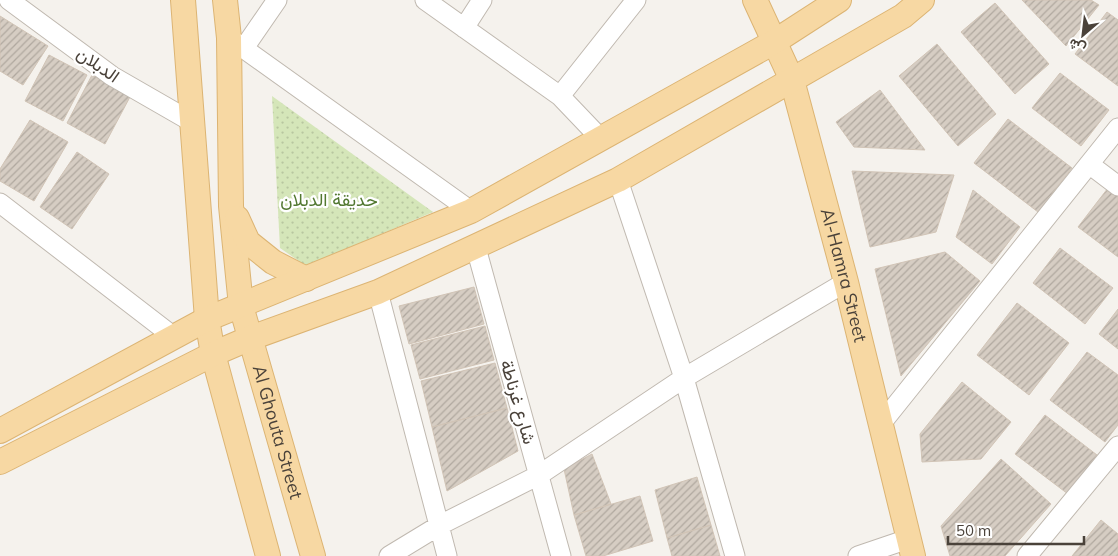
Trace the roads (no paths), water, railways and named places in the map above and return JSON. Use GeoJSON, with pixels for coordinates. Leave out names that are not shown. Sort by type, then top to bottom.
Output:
{"type":"FeatureCollection","features":[{"type":"Feature","properties":{"kind":"main road"},"geometry":{"type":"LineString","coordinates":[[183,0],[207,320],[213,354],[268,556]]}},
{"type":"Feature","properties":{"kind":"main road","name":"Al Ghouta Street"},"geometry":{"type":"LineString","coordinates":[[225,0],[236,43],[231,206],[241,306],[248,339],[313,556]]}},
{"type":"Feature","properties":{"kind":"main road","name":"Al-Hamra Street"},"geometry":{"type":"LineString","coordinates":[[755,0],[792,80],[846,282],[911,547]]}},
{"type":"Feature","properties":{"kind":"main road"},"geometry":{"type":"LineString","coordinates":[[0,431],[207,320],[472,212],[774,42],[838,0]]}},
{"type":"Feature","properties":{"kind":"main road"},"geometry":{"type":"LineString","coordinates":[[0,462],[213,354],[248,339],[378,292],[476,248],[618,180],[903,16],[922,0]]}},
{"type":"Feature","properties":{"kind":"main road"},"geometry":{"type":"LineString","coordinates":[[231,206],[248,242],[273,262],[306,279]]}},
{"type":"Feature","properties":{"kind":"street","name":"الدبلان"},"geometry":{"type":"LineString","coordinates":[[9,0],[112,76],[192,122]]}},
{"type":"Feature","properties":{"kind":"street"},"geometry":{"type":"LineString","coordinates":[[277,0],[236,43],[472,212]]}},
{"type":"Feature","properties":{"kind":"street"},"geometry":{"type":"LineString","coordinates":[[425,0],[560,96],[602,140]]}},
{"type":"Feature","properties":{"kind":"street"},"geometry":{"type":"LineString","coordinates":[[464,28],[482,0]]}},
{"type":"Feature","properties":{"kind":"street"},"geometry":{"type":"LineString","coordinates":[[560,96],[636,0]]}},
{"type":"Feature","properties":{"kind":"street"},"geometry":{"type":"LineString","coordinates":[[880,425],[1118,128]]}},
{"type":"Feature","properties":{"kind":"street"},"geometry":{"type":"LineString","coordinates":[[1089,164],[1118,186]]}},
{"type":"Feature","properties":{"kind":"street"},"geometry":{"type":"LineString","coordinates":[[618,180],[684,378],[735,556]]}},
{"type":"Feature","properties":{"kind":"street"},"geometry":{"type":"LineString","coordinates":[[0,203],[174,337]]}},
{"type":"Feature","properties":{"kind":"street","name":"شارع غرناطة"},"geometry":{"type":"LineString","coordinates":[[476,248],[561,556]]}},
{"type":"Feature","properties":{"kind":"street"},"geometry":{"type":"LineString","coordinates":[[389,556],[440,525],[539,475],[684,378],[846,282]]}},
{"type":"Feature","properties":{"kind":"street"},"geometry":{"type":"LineString","coordinates":[[378,292],[448,556]]}},
{"type":"Feature","properties":{"kind":"street"},"geometry":{"type":"LineString","coordinates":[[1027,556],[1118,446]]}},
{"type":"Feature","properties":{"kind":"street"},"geometry":{"type":"LineString","coordinates":[[858,556],[911,547]]}},
{"type":"Feature","properties":{"kind":"park label","name":"حديقة الدبلان"},"geometry":{"type":"Point","coordinates":[329,200]}}]}
